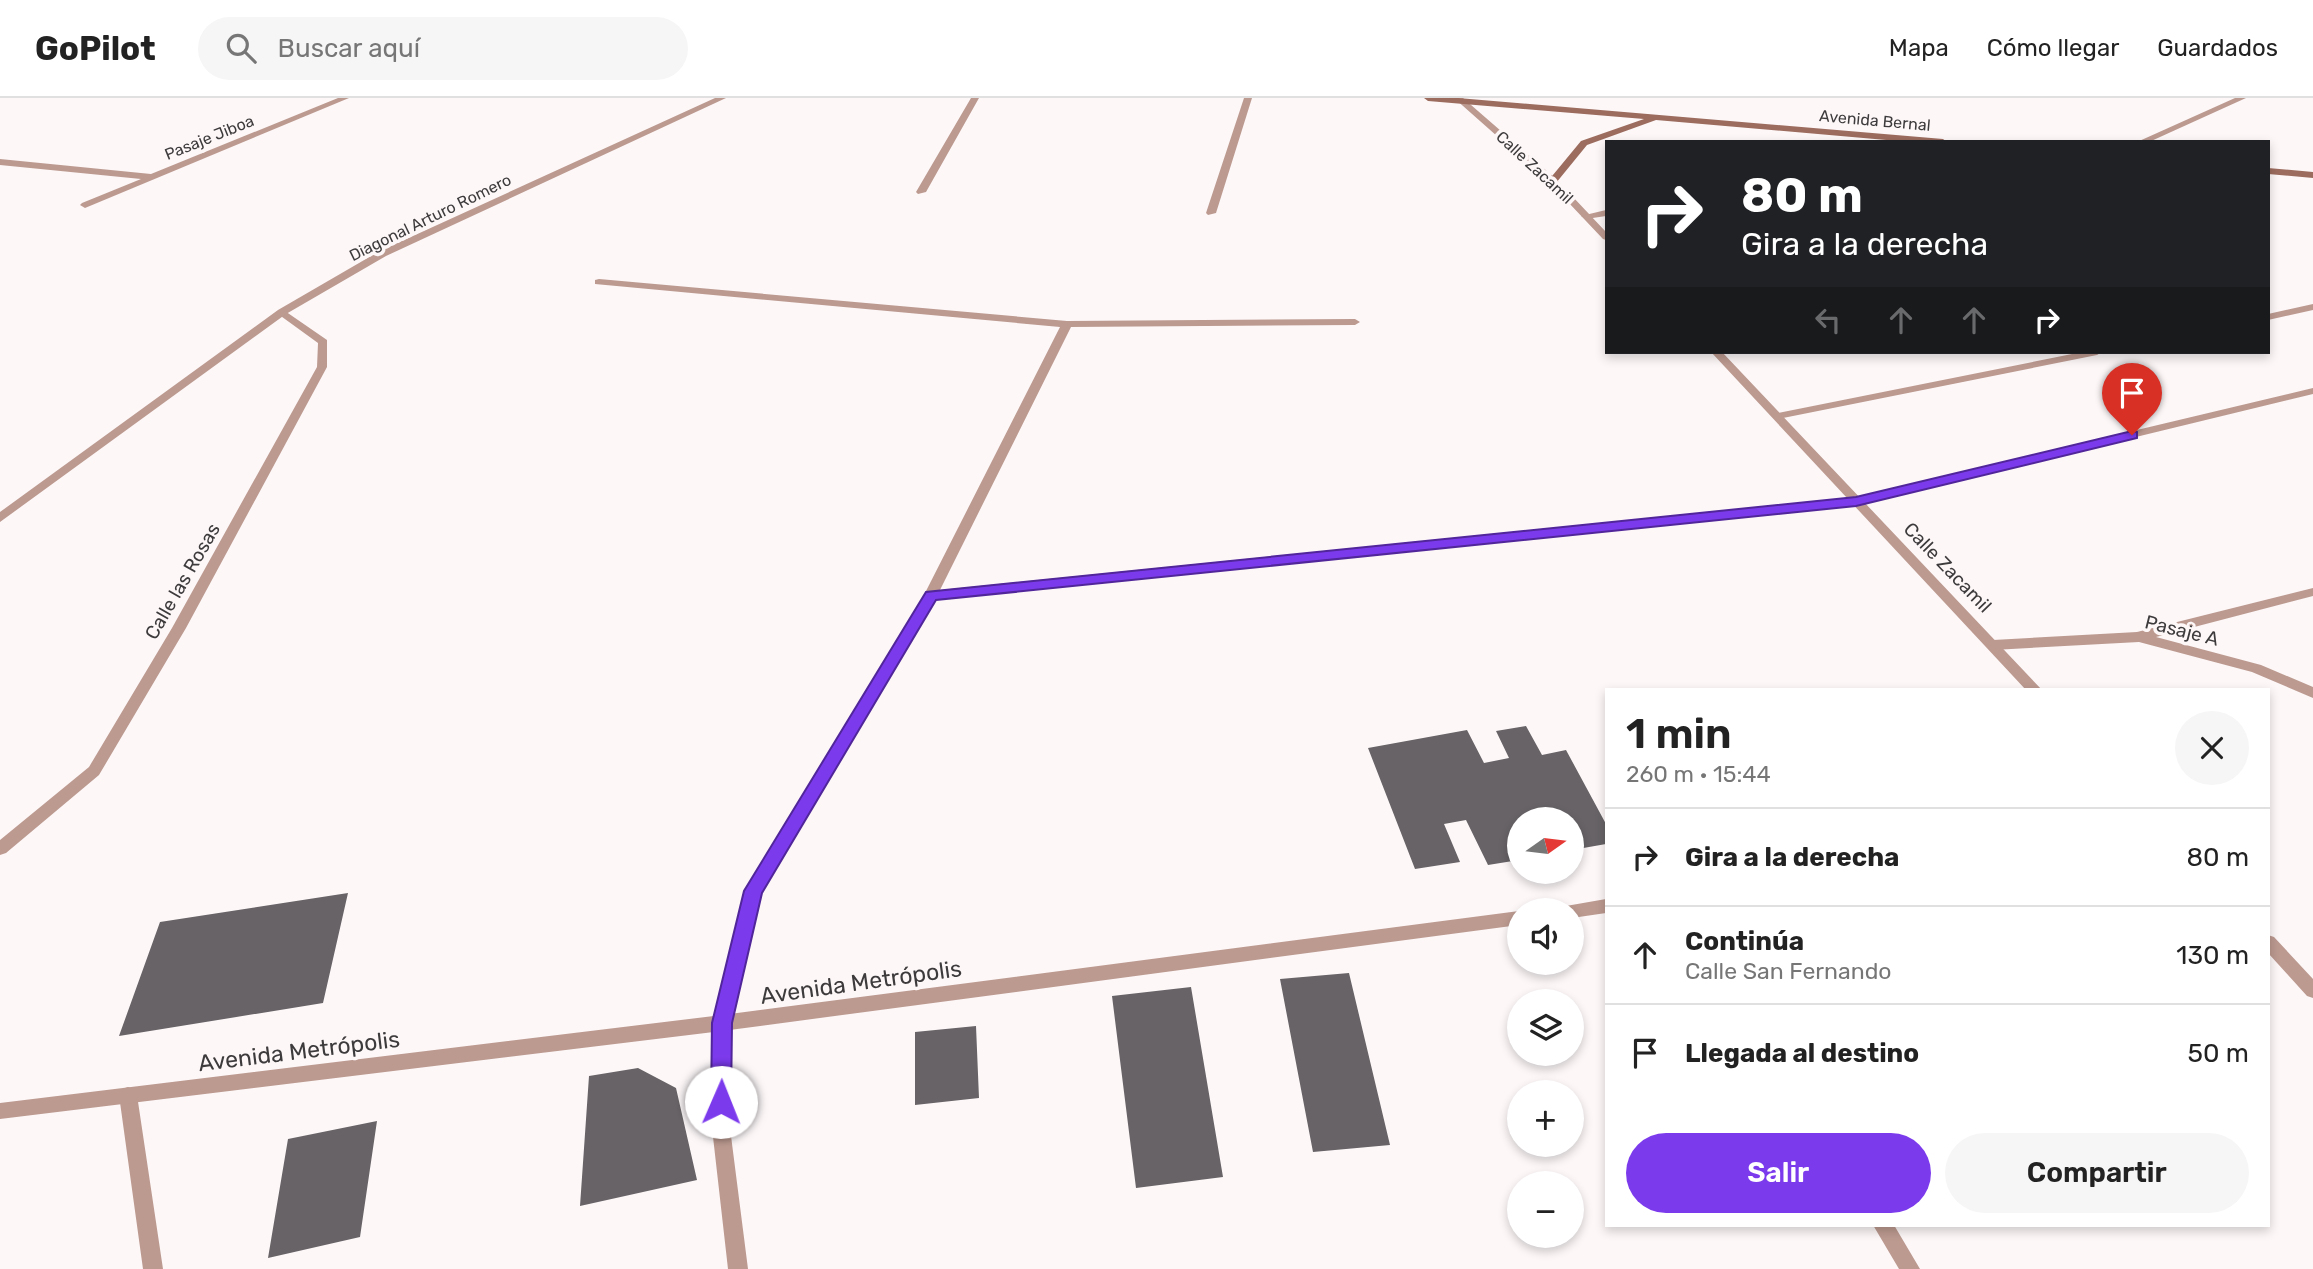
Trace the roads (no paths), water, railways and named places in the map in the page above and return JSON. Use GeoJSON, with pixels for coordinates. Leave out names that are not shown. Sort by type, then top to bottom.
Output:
{"type":"FeatureCollection","features":[{"type":"Feature","properties":{"kind":"main road","name":"Avenida Bernal"},"geometry":{"type":"LineString","coordinates":[[1428,98],[1920,140]]}},
{"type":"Feature","properties":{"kind":"main road"},"geometry":{"type":"LineString","coordinates":[[1553,181],[1572,155],[1584,144],[1661,117]]}},
{"type":"Feature","properties":{"kind":"main road"},"geometry":{"type":"LineString","coordinates":[[2270,171],[2313,175]]}},
{"type":"Feature","properties":{"kind":"street","name":"Pasaje Jiboa"},"geometry":{"type":"LineString","coordinates":[[85,205],[345,98]]}},
{"type":"Feature","properties":{"kind":"street","name":"Diagonal Arturo Romero"},"geometry":{"type":"LineString","coordinates":[[0,517],[282,312],[382,254],[722,98]]}},
{"type":"Feature","properties":{"kind":"street"},"geometry":{"type":"LineString","coordinates":[[921,192],[975,98]]}},
{"type":"Feature","properties":{"kind":"street"},"geometry":{"type":"LineString","coordinates":[[1211,213],[1248,98]]}},
{"type":"Feature","properties":{"kind":"street"},"geometry":{"type":"LineString","coordinates":[[2146,140],[2242,98]]}},
{"type":"Feature","properties":{"kind":"street","name":"Calle Zacamil"},"geometry":{"type":"LineString","coordinates":[[1460,99],[1553,181],[1605,236]]}},
{"type":"Feature","properties":{"kind":"street"},"geometry":{"type":"LineString","coordinates":[[0,162],[153,177]]}},
{"type":"Feature","properties":{"kind":"street"},"geometry":{"type":"LineString","coordinates":[[1586,216],[1605,213]]}},
{"type":"Feature","properties":{"kind":"street"},"geometry":{"type":"LineString","coordinates":[[599,282],[1067,324],[1355,322]]}},
{"type":"Feature","properties":{"kind":"street"},"geometry":{"type":"LineString","coordinates":[[2270,317],[2313,307]]}},
{"type":"Feature","properties":{"kind":"street","name":"Calle las Rosas"},"geometry":{"type":"LineString","coordinates":[[0,849],[94,771],[179,628],[322,368],[323,342],[282,312]]}},
{"type":"Feature","properties":{"kind":"street"},"geometry":{"type":"LineString","coordinates":[[738,1269],[721,1128],[722,1023],[753,891],[931,595],[1067,324]]}},
{"type":"Feature","properties":{"kind":"street","name":"Calle Zacamil"},"geometry":{"type":"LineString","coordinates":[[1718,354],[2033,688]]}},
{"type":"Feature","properties":{"kind":"street"},"geometry":{"type":"LineString","coordinates":[[1777,416],[2087,354]]}},
{"type":"Feature","properties":{"kind":"street"},"geometry":{"type":"LineString","coordinates":[[931,595],[1856,501],[2313,391]]}},
{"type":"Feature","properties":{"kind":"street"},"geometry":{"type":"LineString","coordinates":[[2139,637],[2313,592]]}},
{"type":"Feature","properties":{"kind":"street","name":"Pasaje A"},"geometry":{"type":"LineString","coordinates":[[1993,645],[2139,637],[2256,668],[2313,693]]}},
{"type":"Feature","properties":{"kind":"street"},"geometry":{"type":"LineString","coordinates":[[1584,909],[1605,906]]}},
{"type":"Feature","properties":{"kind":"street","name":"Avenida Metrópolis"},"geometry":{"type":"LineString","coordinates":[[0,1111],[722,1023],[1507,920]]}},
{"type":"Feature","properties":{"kind":"street"},"geometry":{"type":"LineString","coordinates":[[2270,944],[2313,991]]}},
{"type":"Feature","properties":{"kind":"street"},"geometry":{"type":"LineString","coordinates":[[128,1095],[153,1269]]}},
{"type":"Feature","properties":{"kind":"street"},"geometry":{"type":"LineString","coordinates":[[1884,1227],[1910,1269]]}}]}
